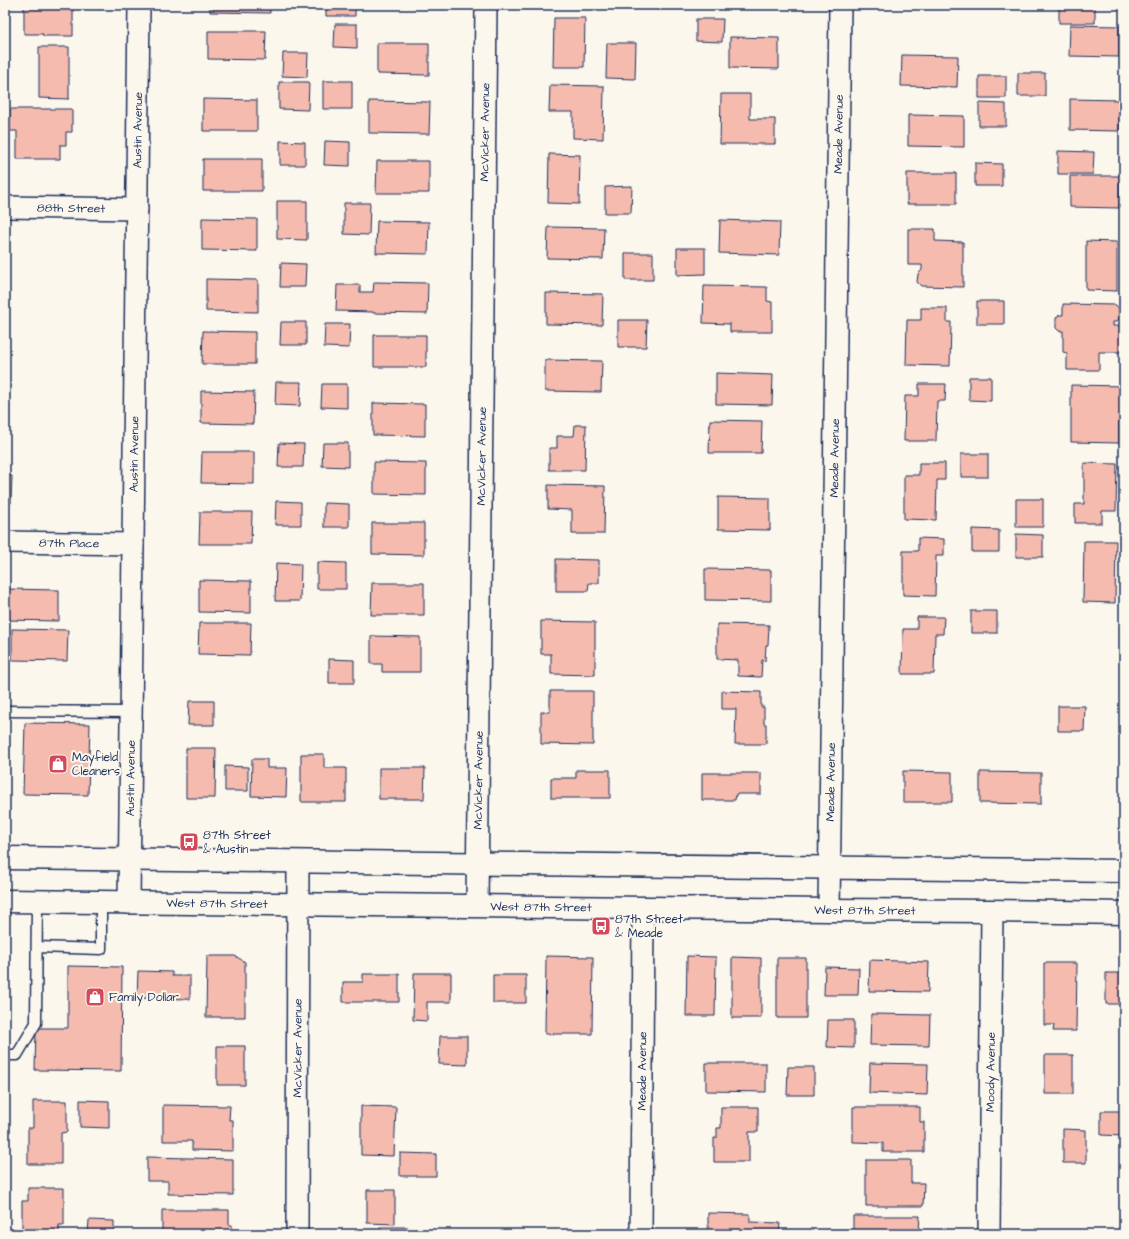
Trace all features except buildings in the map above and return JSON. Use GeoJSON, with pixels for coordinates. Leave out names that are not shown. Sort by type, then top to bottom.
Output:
{"type":"FeatureCollection","features":[{"type":"Feature","properties":{"kind":"main road"},"geometry":{"type":"LineString","coordinates":[[5,858],[1124,871]]}},
{"type":"Feature","properties":{"kind":"main road","name":"West 87th Street"},"geometry":{"type":"LineString","coordinates":[[5,901],[1124,913]]}},
{"type":"Feature","properties":{"kind":"street","name":"Austin Avenue"},"geometry":{"type":"LineString","coordinates":[[129,903],[139,5]]}},
{"type":"Feature","properties":{"kind":"street","name":"McVicker Avenue"},"geometry":{"type":"LineString","coordinates":[[477,906],[486,5]]}},
{"type":"Feature","properties":{"kind":"street","name":"Meade Avenue"},"geometry":{"type":"LineString","coordinates":[[829,910],[840,5]]}},
{"type":"Feature","properties":{"kind":"street","name":"88th Street"},"geometry":{"type":"LineString","coordinates":[[5,207],[137,209]]}},
{"type":"Feature","properties":{"kind":"street","name":"87th Place"},"geometry":{"type":"LineString","coordinates":[[5,542],[133,544]]}},
{"type":"Feature","properties":{"kind":"street","name":"McVicker Avenue"},"geometry":{"type":"LineString","coordinates":[[296,1234],[298,862]]}},
{"type":"Feature","properties":{"kind":"street","name":"Meade Avenue"},"geometry":{"type":"LineString","coordinates":[[641,1234],[643,908]]}},
{"type":"Feature","properties":{"kind":"street","name":"Moody Avenue"},"geometry":{"type":"LineString","coordinates":[[989,1234],[992,911]]}},
{"type":"Feature","properties":{"kind":"lane"},"geometry":{"type":"LineString","coordinates":[[5,711],[131,712]]}},
{"type":"Feature","properties":{"kind":"lane"},"geometry":{"type":"LineString","coordinates":[[5,1055],[17,1054],[36,1022],[37,902]]}},
{"type":"Feature","properties":{"kind":"lane"},"geometry":{"type":"LineString","coordinates":[[37,947],[101,949],[101,902]]}},
{"type":"Feature","properties":{"kind":"place","name":"Mayfield Cleaners"},"geometry":{"type":"Point","coordinates":[58,764]}},
{"type":"Feature","properties":{"kind":"place","name":"87th Street & Austin"},"geometry":{"type":"Point","coordinates":[189,842]}},
{"type":"Feature","properties":{"kind":"place","name":"87th Street & Meade"},"geometry":{"type":"Point","coordinates":[601,926]}},
{"type":"Feature","properties":{"kind":"place","name":"Family Dollar"},"geometry":{"type":"Point","coordinates":[95,997]}}]}
